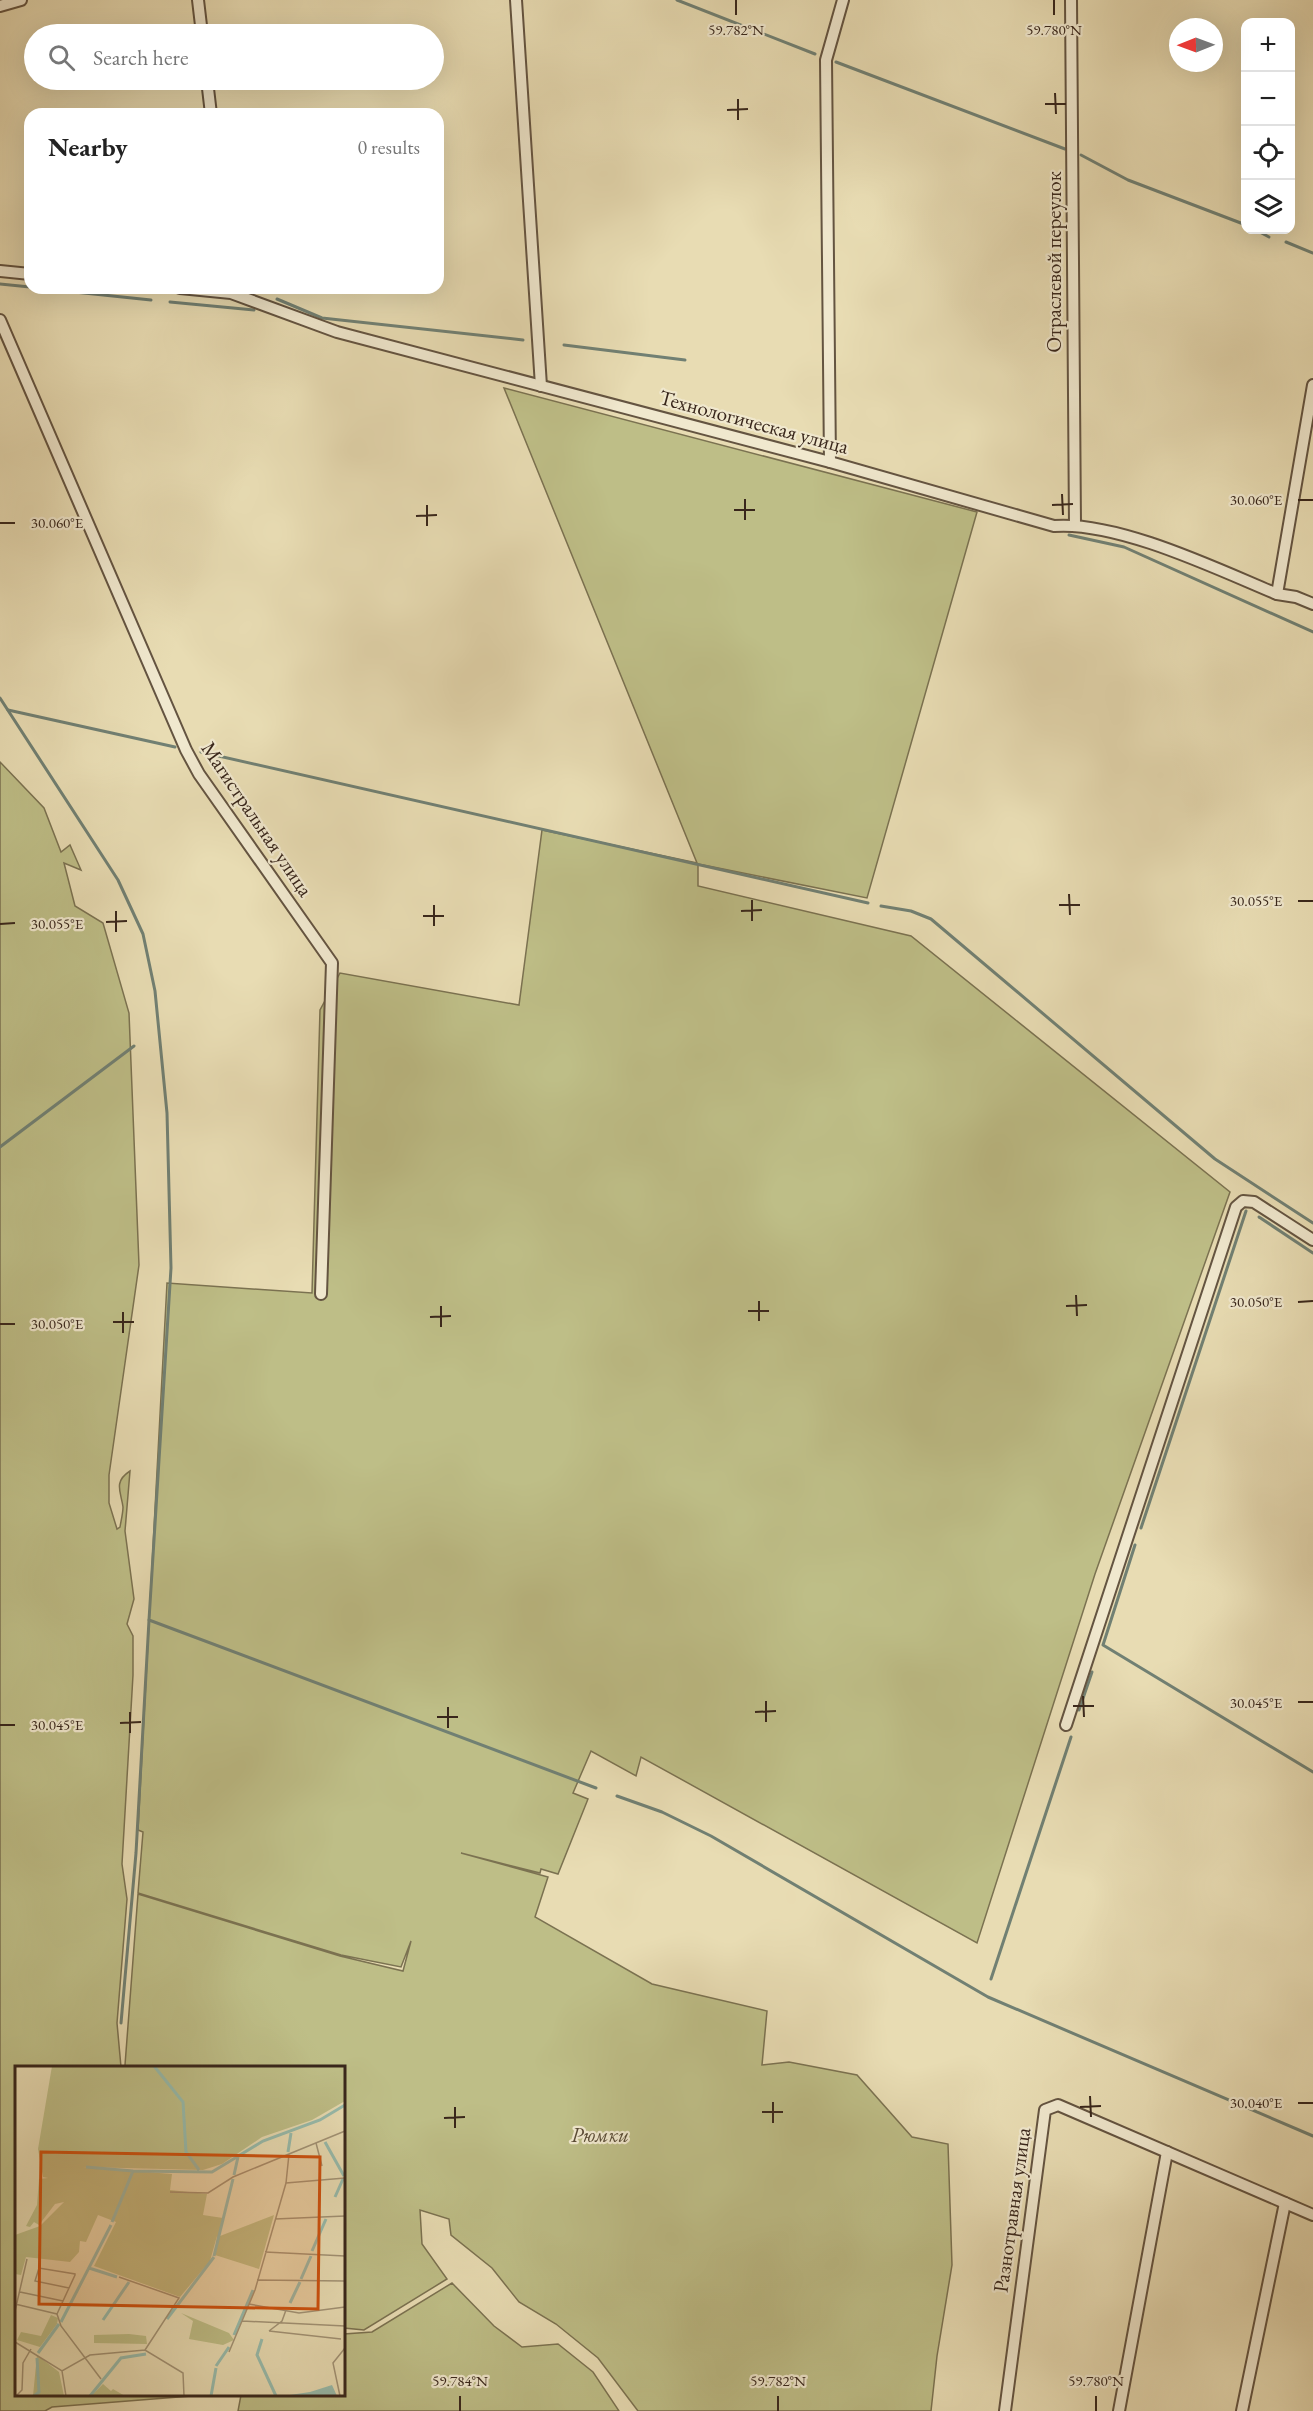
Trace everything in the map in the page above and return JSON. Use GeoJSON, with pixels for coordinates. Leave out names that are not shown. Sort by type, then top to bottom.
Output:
{"type":"FeatureCollection","features":[{"type":"Feature","properties":{"kind":"street"},"geometry":{"type":"LineString","coordinates":[[0,6],[21,0]]}},
{"type":"Feature","properties":{"kind":"street"},"geometry":{"type":"LineString","coordinates":[[198,0],[201,24]]}},
{"type":"Feature","properties":{"kind":"street"},"geometry":{"type":"LineString","coordinates":[[516,0],[541,386]]}},
{"type":"Feature","properties":{"kind":"street"},"geometry":{"type":"LineString","coordinates":[[830,462],[826,60],[843,0]]}},
{"type":"Feature","properties":{"kind":"street","name":"Отраслевой переулок"},"geometry":{"type":"LineString","coordinates":[[1071,0],[1076,525]]}},
{"type":"Feature","properties":{"kind":"street"},"geometry":{"type":"LineString","coordinates":[[208,90],[210,108]]}},
{"type":"Feature","properties":{"kind":"street"},"geometry":{"type":"LineString","coordinates":[[0,271],[24,273]]}},
{"type":"Feature","properties":{"kind":"street","name":"Технологическая улица"},"geometry":{"type":"LineString","coordinates":[[241,294],[337,332],[830,462],[1054,526],[1076,525],[1156,546],[1277,594],[1296,597],[1313,604]]}},
{"type":"Feature","properties":{"kind":"street","name":"Магистральная улица"},"geometry":{"type":"LineString","coordinates":[[0,320],[186,750],[199,774],[332,963],[321,1294]]}},
{"type":"Feature","properties":{"kind":"street"},"geometry":{"type":"LineString","coordinates":[[1277,594],[1313,385]]}},
{"type":"Feature","properties":{"kind":"street"},"geometry":{"type":"LineString","coordinates":[[1066,1725],[1236,1207],[1243,1201],[1254,1202],[1313,1240]]}},
{"type":"Feature","properties":{"kind":"street","name":"Разнотравная улица"},"geometry":{"type":"LineString","coordinates":[[1005,2411],[1045,2110],[1058,2105],[1313,2215]]}},
{"type":"Feature","properties":{"kind":"street"},"geometry":{"type":"LineString","coordinates":[[1119,2411],[1167,2152]]}},
{"type":"Feature","properties":{"kind":"street"},"geometry":{"type":"LineString","coordinates":[[1242,2411],[1285,2203]]}},
{"type":"Feature","properties":{"kind":"green space","name":"Рюмки"},"geometry":{"type":"Polygon","coordinates":[[[504,388],[977,512],[867,898],[698,864],[698,886],[911,936],[1230,1192],[1095,1574],[977,1943],[641,1757],[636,1776],[591,1751],[573,1793],[588,1799],[558,1874],[541,1869],[540,1873],[461,1853],[548,1877],[535,1917],[652,1984],[767,2011],[762,2065],[789,2062],[857,2075],[912,2137],[948,2144],[952,2265],[937,2356],[931,2411],[638,2411],[598,2358],[556,2324],[519,2302],[492,2268],[451,2235],[449,2219],[420,2210],[422,2244],[447,2279],[364,2330],[345,2328],[345,2066],[125,2065],[138,1894],[340,1956],[403,1971],[411,1941],[401,1967],[341,1955],[138,1893],[143,1832],[138,1830],[167,1283],[312,1293],[320,1010],[340,973],[519,1005],[542,830],[697,863],[504,388]]]}},
{"type":"Feature","properties":{"kind":"green space"},"geometry":{"type":"Polygon","coordinates":[[[0,762],[44,808],[61,852],[70,845],[81,870],[64,863],[75,906],[103,923],[129,1013],[139,1265],[109,1475],[109,1503],[117,1529],[120,1527],[123,1509],[120,1483],[130,1471],[125,1531],[134,1599],[127,1624],[133,1636],[133,1675],[122,1864],[127,1899],[117,2023],[121,2066],[15,2066],[15,2396],[191,2396],[52,2407],[45,2411],[0,2411],[0,762]]]}},
{"type":"Feature","properties":{"kind":"green space"},"geometry":{"type":"Polygon","coordinates":[[[452,2283],[494,2326],[522,2347],[558,2344],[593,2372],[619,2411],[238,2411],[241,2396],[345,2396],[345,2334],[372,2332],[452,2283]]]}},
{"type":"Feature","properties":{"kind":"waterway"},"geometry":{"type":"LineString","coordinates":[[677,0],[815,54]]}},
{"type":"Feature","properties":{"kind":"waterway"},"geometry":{"type":"LineString","coordinates":[[836,62],[1065,149]]}},
{"type":"Feature","properties":{"kind":"waterway"},"geometry":{"type":"LineString","coordinates":[[1081,155],[1128,180],[1241,223]]}},
{"type":"Feature","properties":{"kind":"waterway"},"geometry":{"type":"LineString","coordinates":[[1263,234],[1269,237]]}},
{"type":"Feature","properties":{"kind":"waterway"},"geometry":{"type":"LineString","coordinates":[[1286,242],[1313,253]]}},
{"type":"Feature","properties":{"kind":"waterway"},"geometry":{"type":"LineString","coordinates":[[0,284],[24,286]]}},
{"type":"Feature","properties":{"kind":"waterway"},"geometry":{"type":"LineString","coordinates":[[94,294],[151,300]]}},
{"type":"Feature","properties":{"kind":"waterway"},"geometry":{"type":"LineString","coordinates":[[277,299],[322,318],[523,340]]}},
{"type":"Feature","properties":{"kind":"waterway"},"geometry":{"type":"LineString","coordinates":[[170,302],[254,310]]}},
{"type":"Feature","properties":{"kind":"waterway"},"geometry":{"type":"LineString","coordinates":[[564,345],[685,360]]}},
{"type":"Feature","properties":{"kind":"waterway"},"geometry":{"type":"LineString","coordinates":[[1069,535],[1124,547],[1313,632]]}},
{"type":"Feature","properties":{"kind":"waterway"},"geometry":{"type":"LineString","coordinates":[[0,698],[118,880],[143,934],[155,991],[167,1113],[171,1268],[149,1620],[596,1788]]}},
{"type":"Feature","properties":{"kind":"waterway"},"geometry":{"type":"LineString","coordinates":[[8,710],[175,747]]}},
{"type":"Feature","properties":{"kind":"waterway"},"geometry":{"type":"LineString","coordinates":[[201,752],[868,903]]}},
{"type":"Feature","properties":{"kind":"waterway"},"geometry":{"type":"LineString","coordinates":[[881,906],[911,911],[931,919],[1215,1159],[1313,1223]]}},
{"type":"Feature","properties":{"kind":"waterway"},"geometry":{"type":"LineString","coordinates":[[0,1147],[134,1046]]}},
{"type":"Feature","properties":{"kind":"waterway"},"geometry":{"type":"LineString","coordinates":[[1141,1528],[1246,1211]]}},
{"type":"Feature","properties":{"kind":"waterway"},"geometry":{"type":"LineString","coordinates":[[1259,1217],[1313,1253]]}},
{"type":"Feature","properties":{"kind":"waterway"},"geometry":{"type":"LineString","coordinates":[[1135,1545],[1103,1645],[1313,1772]]}},
{"type":"Feature","properties":{"kind":"waterway"},"geometry":{"type":"LineString","coordinates":[[121,2023],[136,1853],[149,1620]]}},
{"type":"Feature","properties":{"kind":"waterway"},"geometry":{"type":"LineString","coordinates":[[1079,1710],[1092,1672]]}},
{"type":"Feature","properties":{"kind":"waterway"},"geometry":{"type":"LineString","coordinates":[[991,1979],[1071,1737]]}},
{"type":"Feature","properties":{"kind":"waterway"},"geometry":{"type":"LineString","coordinates":[[617,1796],[662,1812],[711,1836],[988,1997],[1313,2136]]}}]}
